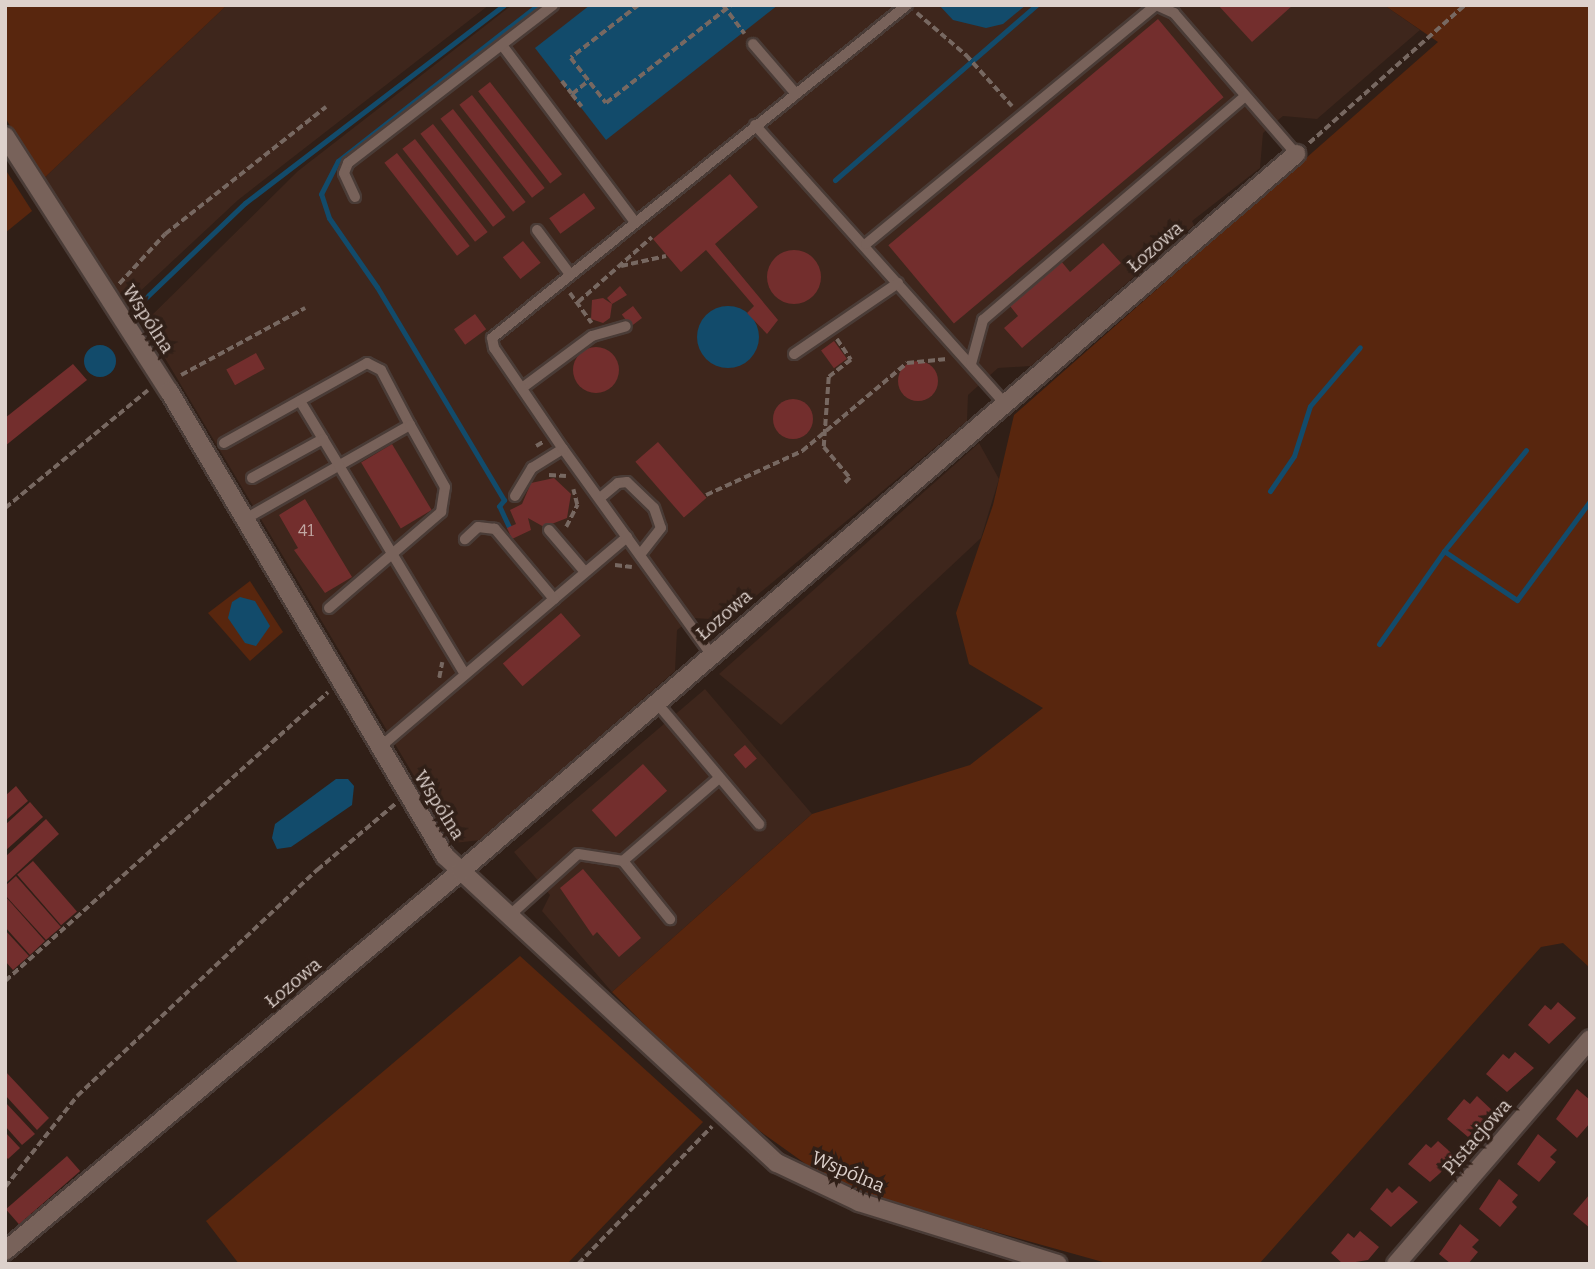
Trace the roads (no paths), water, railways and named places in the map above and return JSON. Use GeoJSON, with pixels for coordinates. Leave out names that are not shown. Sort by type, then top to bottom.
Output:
{"type":"FeatureCollection","features":[{"type":"Feature","properties":{"kind":"street","name":"Wspólna"},"geometry":{"type":"LineString","coordinates":[[5,136],[164,383],[379,748],[461,871],[721,1117],[777,1163],[859,1202],[1058,1264]]}},
{"type":"Feature","properties":{"kind":"street","name":"Łozowa"},"geometry":{"type":"LineString","coordinates":[[5,1251],[461,871],[711,653],[1296,154]]}},
{"type":"Feature","properties":{"kind":"street","name":"Pistacjowa"},"geometry":{"type":"LineString","coordinates":[[1396,1264],[1590,1039]]}},
{"type":"Feature","properties":{"kind":"lane"},"geometry":{"type":"LineString","coordinates":[[355,197],[344,173],[348,163],[553,5]]}},
{"type":"Feature","properties":{"kind":"lane"},"geometry":{"type":"LineString","coordinates":[[711,653],[563,449],[494,348],[492,338],[560,280],[908,5]]}},
{"type":"Feature","properties":{"kind":"lane"},"geometry":{"type":"LineString","coordinates":[[866,244],[1153,6],[1174,13],[1296,154]]}},
{"type":"Feature","properties":{"kind":"lane"},"geometry":{"type":"LineString","coordinates":[[753,44],[796,94]]}},
{"type":"Feature","properties":{"kind":"lane"},"geometry":{"type":"LineString","coordinates":[[502,45],[634,222]]}},
{"type":"Feature","properties":{"kind":"lane"},"geometry":{"type":"LineString","coordinates":[[969,362],[982,320],[1245,96]]}},
{"type":"Feature","properties":{"kind":"lane"},"geometry":{"type":"LineString","coordinates":[[755,125],[825,207],[866,244],[1005,404]]}},
{"type":"Feature","properties":{"kind":"lane"},"geometry":{"type":"LineString","coordinates":[[537,230],[569,273]]}},
{"type":"Feature","properties":{"kind":"lane"},"geometry":{"type":"LineString","coordinates":[[794,354],[832,331],[898,283]]}},
{"type":"Feature","properties":{"kind":"lane"},"geometry":{"type":"LineString","coordinates":[[522,388],[600,334],[626,326]]}},
{"type":"Feature","properties":{"kind":"lane"},"geometry":{"type":"LineString","coordinates":[[224,443],[368,363],[376,364],[447,499],[441,512],[329,608]]}},
{"type":"Feature","properties":{"kind":"lane"},"geometry":{"type":"LineString","coordinates":[[300,401],[465,674]]}},
{"type":"Feature","properties":{"kind":"lane"},"geometry":{"type":"LineString","coordinates":[[245,519],[410,425]]}},
{"type":"Feature","properties":{"kind":"lane"},"geometry":{"type":"LineString","coordinates":[[252,478],[323,439]]}},
{"type":"Feature","properties":{"kind":"lane"},"geometry":{"type":"LineString","coordinates":[[515,496],[532,468],[563,449]]}},
{"type":"Feature","properties":{"kind":"lane"},"geometry":{"type":"LineString","coordinates":[[600,498],[627,482],[654,508],[661,528],[640,555]]}},
{"type":"Feature","properties":{"kind":"lane"},"geometry":{"type":"LineString","coordinates":[[465,539],[478,527],[495,529],[554,599]]}},
{"type":"Feature","properties":{"kind":"lane"},"geometry":{"type":"LineString","coordinates":[[549,530],[585,572]]}},
{"type":"Feature","properties":{"kind":"lane"},"geometry":{"type":"LineString","coordinates":[[379,748],[627,537]]}},
{"type":"Feature","properties":{"kind":"lane"},"geometry":{"type":"LineString","coordinates":[[655,702],[759,824]]}},
{"type":"Feature","properties":{"kind":"lane"},"geometry":{"type":"LineString","coordinates":[[623,861],[719,778]]}},
{"type":"Feature","properties":{"kind":"lane"},"geometry":{"type":"LineString","coordinates":[[510,915],[578,854],[623,861],[670,919]]}},
{"type":"Feature","properties":{"kind":"water"},"geometry":{"type":"Polygon","coordinates":[[[590,5],[778,5],[606,140],[535,48],[590,5]]]}},
{"type":"Feature","properties":{"kind":"water"},"geometry":{"type":"Polygon","coordinates":[[[939,5],[1026,5],[1003,24],[986,28],[953,20],[939,5]]]}},
{"type":"Feature","properties":{"kind":"water"},"geometry":{"type":"Polygon","coordinates":[[[728,306],[740,308],[750,315],[757,325],[757,349],[750,359],[740,366],[728,368],[716,366],[706,359],[699,349],[697,337],[699,325],[706,315],[716,308],[728,306]]]}},
{"type":"Feature","properties":{"kind":"water"},"geometry":{"type":"Polygon","coordinates":[[[100,345],[111,350],[116,361],[111,372],[100,377],[89,372],[84,361],[89,350],[100,345]]]}},
{"type":"Feature","properties":{"kind":"water"},"geometry":{"type":"Polygon","coordinates":[[[240,597],[255,601],[270,626],[256,646],[245,643],[228,618],[232,602],[240,597]]]}},
{"type":"Feature","properties":{"kind":"water"},"geometry":{"type":"Polygon","coordinates":[[[336,779],[348,779],[354,786],[352,805],[291,847],[277,849],[272,838],[275,824],[336,779]]]}},
{"type":"Feature","properties":{"kind":"waterway"},"geometry":{"type":"LineString","coordinates":[[135,308],[245,203],[504,5]]}},
{"type":"Feature","properties":{"kind":"waterway"},"geometry":{"type":"LineString","coordinates":[[509,527],[499,506],[504,500],[377,287],[329,218],[321,194],[338,161],[538,5]]}},
{"type":"Feature","properties":{"kind":"waterway"},"geometry":{"type":"LineString","coordinates":[[835,180],[1036,5]]}},
{"type":"Feature","properties":{"kind":"waterway"},"geometry":{"type":"LineString","coordinates":[[1270,491],[1294,456],[1310,406],[1360,347]]}},
{"type":"Feature","properties":{"kind":"waterway"},"geometry":{"type":"LineString","coordinates":[[1444,551],[1526,450]]}},
{"type":"Feature","properties":{"kind":"waterway"},"geometry":{"type":"LineString","coordinates":[[1379,644],[1444,551],[1517,600],[1590,501]]}}]}
